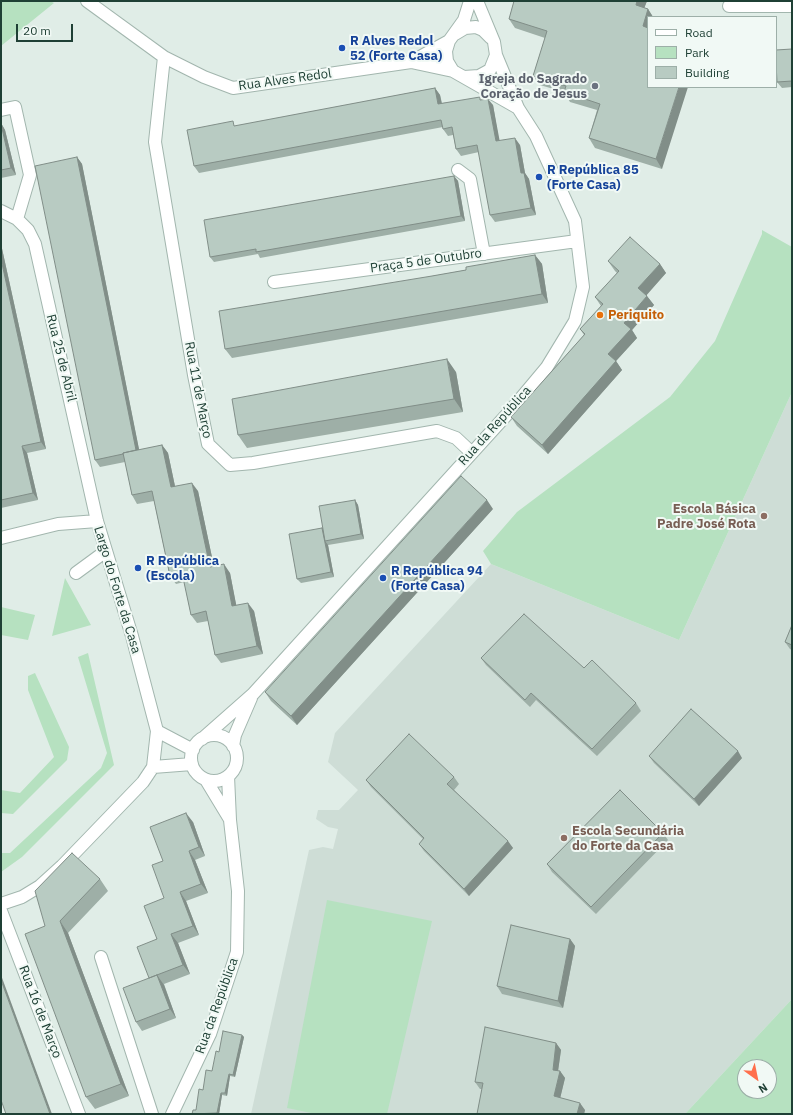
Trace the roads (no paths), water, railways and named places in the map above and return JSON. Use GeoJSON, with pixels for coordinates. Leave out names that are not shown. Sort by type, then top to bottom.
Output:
{"type":"FeatureCollection","features":[{"type":"Feature","properties":{"kind":"street","name":"Rua Alves Redol"},"geometry":{"type":"LineString","coordinates":[[87,1],[164,57],[204,77],[233,88],[411,62],[454,71]]}},
{"type":"Feature","properties":{"kind":"street"},"geometry":{"type":"LineString","coordinates":[[470,1],[464,20],[451,38],[446,51],[447,61],[454,71],[464,77],[479,76],[490,70],[496,55],[494,42],[477,1]]}},
{"type":"Feature","properties":{"kind":"street"},"geometry":{"type":"LineString","coordinates":[[729,6],[792,6]]}},
{"type":"Feature","properties":{"kind":"street"},"geometry":{"type":"LineString","coordinates":[[451,38],[465,28],[476,27],[483,30],[494,42]]}},
{"type":"Feature","properties":{"kind":"street","name":"Rua Alves Redol"},"geometry":{"type":"LineString","coordinates":[[411,62],[451,38]]}},
{"type":"Feature","properties":{"kind":"street","name":"Rua da República"},"geometry":{"type":"LineString","coordinates":[[253,694],[547,367],[574,321],[583,287],[575,221],[536,136],[518,108],[496,55]]}},
{"type":"Feature","properties":{"kind":"street","name":"Rua 11 de Março"},"geometry":{"type":"LineString","coordinates":[[164,57],[156,142],[194,375],[208,444],[230,465],[253,463],[437,431],[456,438],[472,452]]}},
{"type":"Feature","properties":{"kind":"street","name":"Rua da República"},"geometry":{"type":"LineString","coordinates":[[464,77],[518,108]]}},
{"type":"Feature","properties":{"kind":"street"},"geometry":{"type":"LineString","coordinates":[[1,110],[15,107],[30,174],[17,219]]}},
{"type":"Feature","properties":{"kind":"street"},"geometry":{"type":"LineString","coordinates":[[458,170],[470,179],[484,254]]}},
{"type":"Feature","properties":{"kind":"street","name":"Rua 25 de Abril"},"geometry":{"type":"LineString","coordinates":[[1,211],[17,219],[28,230],[35,244],[97,521]]}},
{"type":"Feature","properties":{"kind":"street","name":"Praça 5 de Outubro"},"geometry":{"type":"LineString","coordinates":[[274,282],[577,241]]}},
{"type":"Feature","properties":{"kind":"street","name":"Largo do Forte da Casa"},"geometry":{"type":"LineString","coordinates":[[1,538],[58,524],[97,521],[132,636],[157,731],[153,767],[143,782],[62,866],[40,886],[22,897],[1,904]]}},
{"type":"Feature","properties":{"kind":"street"},"geometry":{"type":"LineString","coordinates":[[76,573],[106,551]]}},
{"type":"Feature","properties":{"kind":"street"},"geometry":{"type":"LineString","coordinates":[[202,739],[208,736],[222,737],[233,746],[236,751],[236,764],[228,776],[214,781],[206,780],[195,771],[192,764],[193,750],[202,739],[253,694]]}},
{"type":"Feature","properties":{"kind":"street"},"geometry":{"type":"LineString","coordinates":[[233,746],[235,736],[253,694]]}},
{"type":"Feature","properties":{"kind":"street"},"geometry":{"type":"LineString","coordinates":[[157,731],[193,750]]}},
{"type":"Feature","properties":{"kind":"street"},"geometry":{"type":"LineString","coordinates":[[153,767],[192,764]]}},
{"type":"Feature","properties":{"kind":"street","name":"Rua da República"},"geometry":{"type":"LineString","coordinates":[[172,1114],[210,1034],[237,952],[238,892],[230,820],[228,776]]}},
{"type":"Feature","properties":{"kind":"street","name":"Rua da República"},"geometry":{"type":"LineString","coordinates":[[206,780],[230,820]]}},
{"type":"Feature","properties":{"kind":"street","name":"Rua 16 de Março"},"geometry":{"type":"LineString","coordinates":[[1,911],[79,1114]]}},
{"type":"Feature","properties":{"kind":"street"},"geometry":{"type":"LineString","coordinates":[[101,957],[152,1114]]}},
{"type":"Feature","properties":{"kind":"place","name":"R Alves Redol 52 (Forte Casa)"},"geometry":{"type":"Point","coordinates":[342,48]}},
{"type":"Feature","properties":{"kind":"place","name":"Igreja do Sagrado Coração de Jesus"},"geometry":{"type":"Point","coordinates":[595,86]}},
{"type":"Feature","properties":{"kind":"place","name":"R República 85 (Forte Casa)"},"geometry":{"type":"Point","coordinates":[539,177]}},
{"type":"Feature","properties":{"kind":"place","name":"Periquito"},"geometry":{"type":"Point","coordinates":[600,315]}},
{"type":"Feature","properties":{"kind":"place","name":"Escola Básica Padre José Rota"},"geometry":{"type":"Point","coordinates":[764,516]}},
{"type":"Feature","properties":{"kind":"place","name":"R República (Escola)"},"geometry":{"type":"Point","coordinates":[138,568]}},
{"type":"Feature","properties":{"kind":"place","name":"R República 94 (Forte Casa)"},"geometry":{"type":"Point","coordinates":[383,578]}},
{"type":"Feature","properties":{"kind":"place","name":"Escola Secundária do Forte da Casa"},"geometry":{"type":"Point","coordinates":[564,838]}}]}
